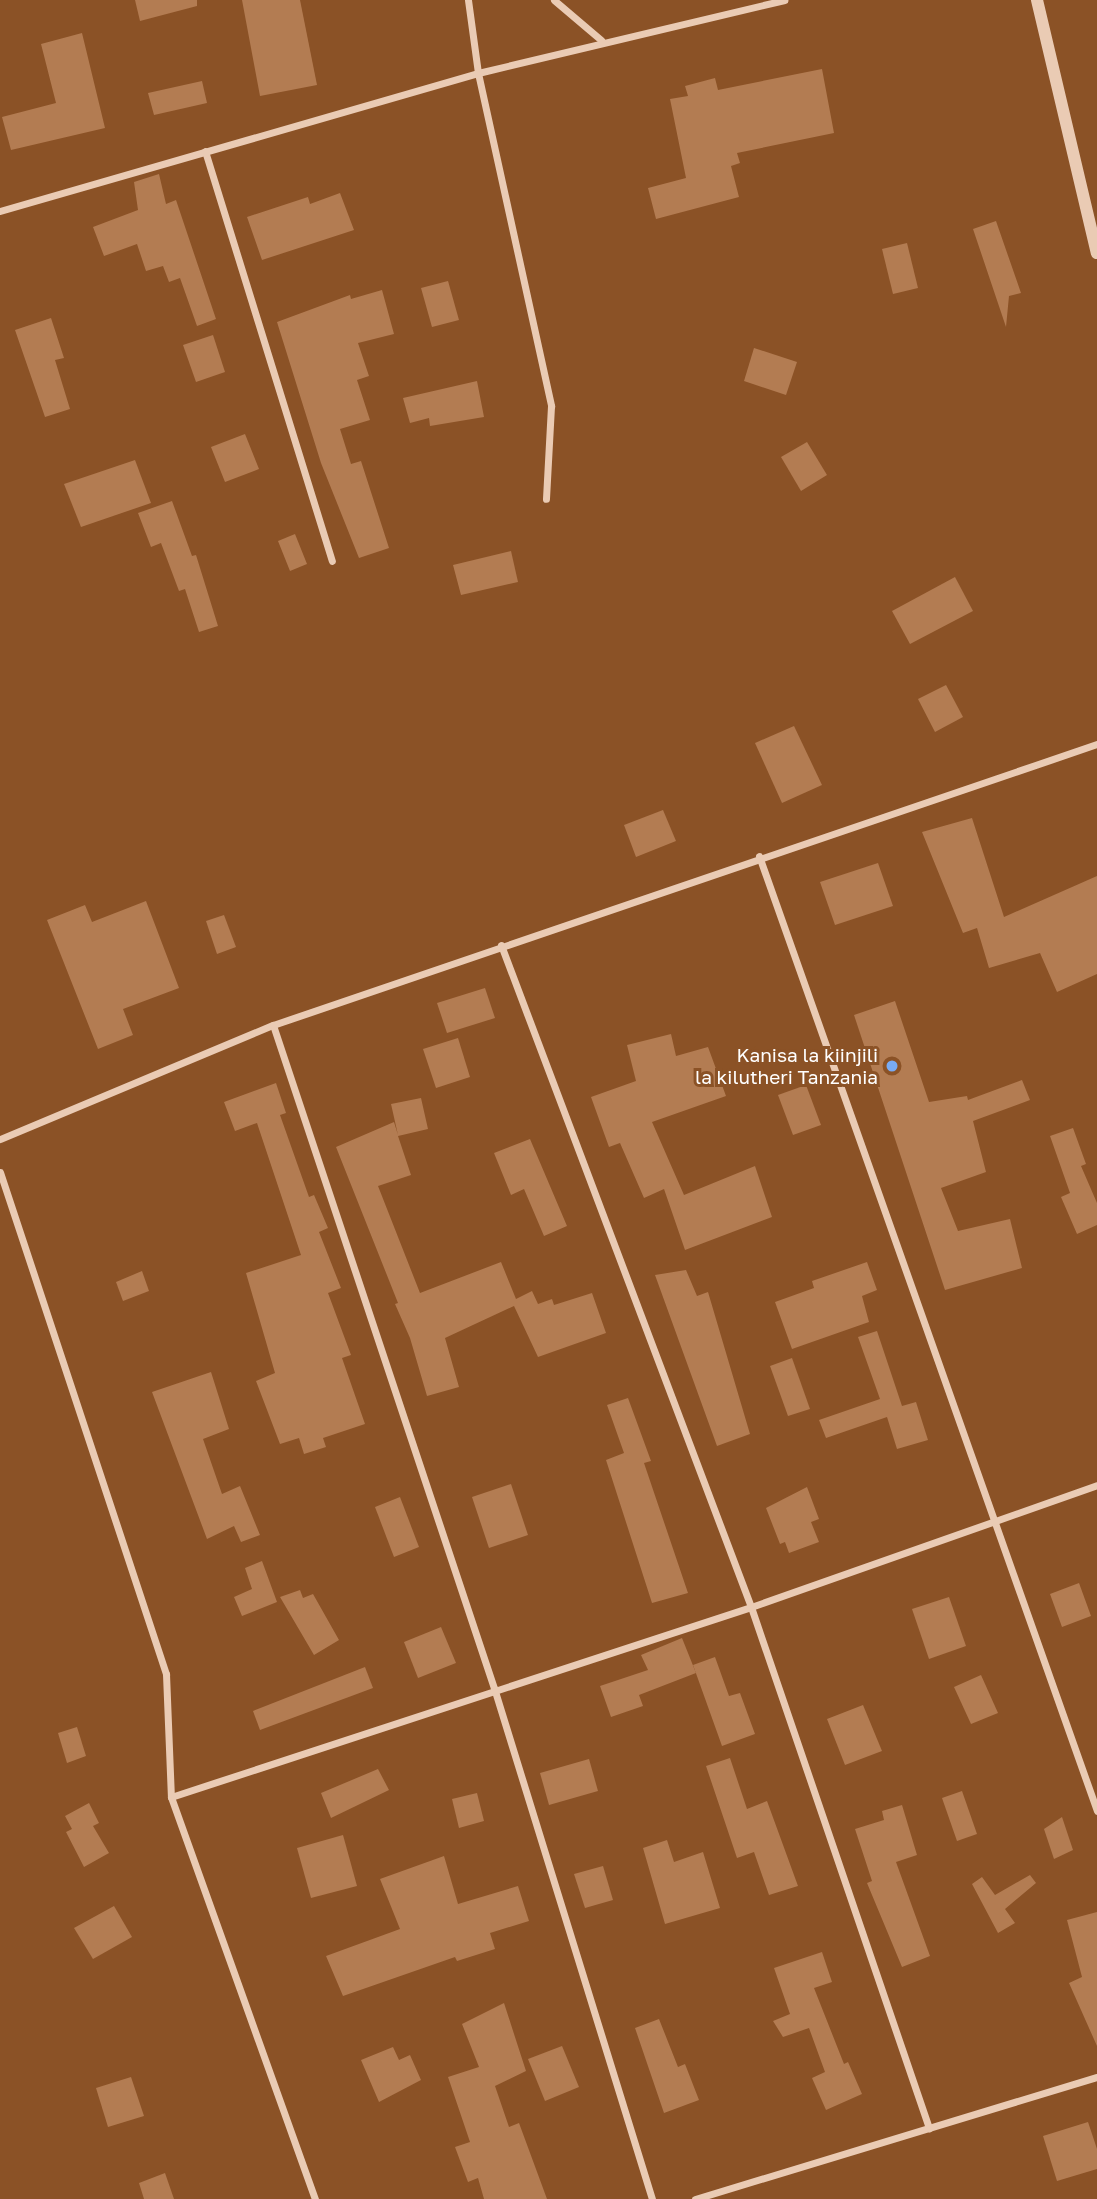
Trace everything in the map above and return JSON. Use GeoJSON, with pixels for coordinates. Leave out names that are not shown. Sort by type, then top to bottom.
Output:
{"type":"FeatureCollection","features":[{"type":"Feature","properties":{"kind":"street"},"geometry":{"type":"LineString","coordinates":[[468,0],[478,73],[551,406],[546,499]]}},
{"type":"Feature","properties":{"kind":"street"},"geometry":{"type":"LineString","coordinates":[[554,0],[601,40]]}},
{"type":"Feature","properties":{"kind":"street"},"geometry":{"type":"LineString","coordinates":[[0,211],[478,73],[601,40],[784,0]]}},
{"type":"Feature","properties":{"kind":"street"},"geometry":{"type":"LineString","coordinates":[[1037,0],[1097,253]]}},
{"type":"Feature","properties":{"kind":"street"},"geometry":{"type":"LineString","coordinates":[[205,151],[332,561]]}},
{"type":"Feature","properties":{"kind":"street"},"geometry":{"type":"LineString","coordinates":[[0,1139],[273,1025],[758,856],[1097,744]]}},
{"type":"Feature","properties":{"kind":"street"},"geometry":{"type":"LineString","coordinates":[[758,856],[1097,1811]]}},
{"type":"Feature","properties":{"kind":"street"},"geometry":{"type":"LineString","coordinates":[[501,946],[751,1607],[929,2128]]}},
{"type":"Feature","properties":{"kind":"street"},"geometry":{"type":"LineString","coordinates":[[273,1025],[494,1688],[652,2199]]}},
{"type":"Feature","properties":{"kind":"street"},"geometry":{"type":"LineString","coordinates":[[0,1172],[166,1674],[170,1797],[315,2199]]}},
{"type":"Feature","properties":{"kind":"street"},"geometry":{"type":"LineString","coordinates":[[170,1797],[494,1688],[751,1607],[1097,1485]]}},
{"type":"Feature","properties":{"kind":"street"},"geometry":{"type":"LineString","coordinates":[[695,2199],[1097,2077]]}},
{"type":"Feature","properties":{"kind":"building"},"geometry":{"type":"Polygon","coordinates":[[[135,0],[197,0],[197,6],[140,21],[135,0]]]}},
{"type":"Feature","properties":{"kind":"building"},"geometry":{"type":"Polygon","coordinates":[[[242,0],[300,0],[317,85],[260,96],[242,0]]]}},
{"type":"Feature","properties":{"kind":"building"},"geometry":{"type":"Polygon","coordinates":[[[82,33],[105,128],[11,150],[2,117],[56,103],[41,44],[82,33]]]}},
{"type":"Feature","properties":{"kind":"building"},"geometry":{"type":"Polygon","coordinates":[[[822,69],[834,133],[737,153],[740,163],[731,166],[739,197],[656,219],[648,188],[686,178],[670,99],[688,96],[685,86],[715,78],[718,90],[822,69]]]}},
{"type":"Feature","properties":{"kind":"building"},"geometry":{"type":"Polygon","coordinates":[[[202,81],[207,103],[154,115],[148,93],[202,81]]]}},
{"type":"Feature","properties":{"kind":"building"},"geometry":{"type":"Polygon","coordinates":[[[159,174],[166,204],[176,200],[216,319],[197,326],[180,278],[169,282],[163,266],[146,271],[137,244],[104,256],[93,227],[138,210],[134,182],[159,174]]]}},
{"type":"Feature","properties":{"kind":"building"},"geometry":{"type":"Polygon","coordinates":[[[340,193],[354,230],[262,260],[247,217],[308,197],[310,204],[340,193]]]}},
{"type":"Feature","properties":{"kind":"building"},"geometry":{"type":"Polygon","coordinates":[[[996,221],[1021,293],[1009,296],[1006,327],[973,229],[996,221]]]}},
{"type":"Feature","properties":{"kind":"building"},"geometry":{"type":"Polygon","coordinates":[[[907,243],[918,288],[893,294],[882,249],[907,243]]]}},
{"type":"Feature","properties":{"kind":"building"},"geometry":{"type":"Polygon","coordinates":[[[448,281],[459,320],[432,327],[421,288],[448,281]]]}},
{"type":"Feature","properties":{"kind":"building"},"geometry":{"type":"Polygon","coordinates":[[[382,290],[394,334],[358,343],[369,376],[357,380],[370,420],[340,429],[351,464],[361,461],[389,548],[359,558],[321,463],[277,322],[350,295],[351,299],[382,290]]]}},
{"type":"Feature","properties":{"kind":"building"},"geometry":{"type":"Polygon","coordinates":[[[51,318],[64,358],[55,360],[70,409],[45,417],[15,330],[51,318]]]}},
{"type":"Feature","properties":{"kind":"building"},"geometry":{"type":"Polygon","coordinates":[[[213,335],[225,372],[196,382],[183,345],[213,335]]]}},
{"type":"Feature","properties":{"kind":"building"},"geometry":{"type":"Polygon","coordinates":[[[754,348],[797,362],[786,395],[744,381],[754,348]]]}},
{"type":"Feature","properties":{"kind":"building"},"geometry":{"type":"Polygon","coordinates":[[[477,381],[484,417],[430,426],[429,418],[410,423],[403,398],[477,381]]]}},
{"type":"Feature","properties":{"kind":"building"},"geometry":{"type":"Polygon","coordinates":[[[245,434],[259,469],[225,482],[211,447],[245,434]]]}},
{"type":"Feature","properties":{"kind":"building"},"geometry":{"type":"Polygon","coordinates":[[[807,442],[827,475],[801,491],[781,457],[807,442]]]}},
{"type":"Feature","properties":{"kind":"building"},"geometry":{"type":"Polygon","coordinates":[[[135,460],[151,503],[81,527],[64,484],[135,460]]]}},
{"type":"Feature","properties":{"kind":"building"},"geometry":{"type":"Polygon","coordinates":[[[172,501],[192,556],[196,555],[218,626],[199,632],[185,589],[179,591],[161,543],[151,547],[138,513],[172,501]]]}},
{"type":"Feature","properties":{"kind":"building"},"geometry":{"type":"Polygon","coordinates":[[[295,534],[307,564],[290,571],[278,541],[295,534]]]}},
{"type":"Feature","properties":{"kind":"building"},"geometry":{"type":"Polygon","coordinates":[[[511,551],[518,582],[461,595],[453,565],[511,551]]]}},
{"type":"Feature","properties":{"kind":"building"},"geometry":{"type":"Polygon","coordinates":[[[955,577],[973,611],[910,644],[892,611],[955,577]]]}},
{"type":"Feature","properties":{"kind":"building"},"geometry":{"type":"Polygon","coordinates":[[[946,685],[963,717],[935,732],[918,699],[946,685]]]}},
{"type":"Feature","properties":{"kind":"building"},"geometry":{"type":"Polygon","coordinates":[[[794,726],[822,785],[782,803],[755,743],[794,726]]]}},
{"type":"Feature","properties":{"kind":"building"},"geometry":{"type":"Polygon","coordinates":[[[663,810],[676,841],[636,857],[624,825],[663,810]]]}},
{"type":"Feature","properties":{"kind":"building"},"geometry":{"type":"Polygon","coordinates":[[[972,818],[1004,917],[1097,876],[1097,974],[1057,992],[1040,953],[989,968],[977,928],[963,933],[922,832],[972,818]]]}},
{"type":"Feature","properties":{"kind":"building"},"geometry":{"type":"Polygon","coordinates":[[[878,863],[893,906],[835,925],[820,882],[878,863]]]}},
{"type":"Feature","properties":{"kind":"building"},"geometry":{"type":"Polygon","coordinates":[[[146,901],[179,988],[123,1009],[133,1035],[98,1049],[47,920],[85,905],[92,922],[146,901]]]}},
{"type":"Feature","properties":{"kind":"building"},"geometry":{"type":"Polygon","coordinates":[[[224,915],[236,947],[217,954],[206,921],[224,915]]]}},
{"type":"Feature","properties":{"kind":"building"},"geometry":{"type":"Polygon","coordinates":[[[485,988],[495,1018],[447,1033],[437,1003],[485,988]]]}},
{"type":"Feature","properties":{"kind":"building"},"geometry":{"type":"Polygon","coordinates":[[[895,1001],[929,1102],[967,1096],[968,1100],[1022,1080],[1030,1100],[973,1121],[986,1172],[941,1188],[958,1231],[1010,1219],[1022,1268],[945,1290],[854,1015],[895,1001]]]}},
{"type":"Feature","properties":{"kind":"building"},"geometry":{"type":"Polygon","coordinates":[[[671,1034],[676,1056],[708,1047],[726,1096],[652,1122],[684,1195],[755,1166],[772,1217],[685,1250],[664,1189],[644,1198],[620,1143],[609,1147],[591,1097],[636,1081],[627,1045],[671,1034]]]}},
{"type":"Feature","properties":{"kind":"building"},"geometry":{"type":"Polygon","coordinates":[[[458,1038],[470,1077],[436,1088],[423,1049],[458,1038]]]}},
{"type":"Feature","properties":{"kind":"building"},"geometry":{"type":"Polygon","coordinates":[[[276,1083],[286,1113],[280,1115],[309,1197],[314,1195],[328,1228],[319,1232],[341,1288],[328,1293],[351,1355],[342,1358],[365,1424],[323,1438],[326,1447],[304,1454],[299,1438],[280,1444],[256,1381],[275,1373],[246,1273],[301,1255],[257,1123],[235,1131],[224,1102],[276,1083]]]}},
{"type":"Feature","properties":{"kind":"building"},"geometry":{"type":"Polygon","coordinates":[[[806,1085],[821,1125],[793,1135],[778,1095],[806,1085]]]}},
{"type":"Feature","properties":{"kind":"building"},"geometry":{"type":"Polygon","coordinates":[[[421,1098],[428,1129],[398,1136],[411,1175],[378,1186],[420,1293],[501,1262],[516,1299],[532,1291],[538,1304],[552,1299],[554,1305],[592,1293],[606,1333],[538,1357],[514,1306],[445,1338],[459,1387],[427,1396],[410,1338],[395,1304],[398,1303],[336,1147],[394,1122],[398,1135],[391,1104],[421,1098]]]}},
{"type":"Feature","properties":{"kind":"building"},"geometry":{"type":"Polygon","coordinates":[[[1073,1128],[1086,1164],[1081,1166],[1097,1203],[1097,1225],[1077,1234],[1061,1197],[1070,1193],[1050,1136],[1073,1128]]]}},
{"type":"Feature","properties":{"kind":"building"},"geometry":{"type":"Polygon","coordinates":[[[530,1139],[567,1226],[544,1236],[524,1189],[511,1195],[494,1153],[530,1139]]]}},
{"type":"Feature","properties":{"kind":"building"},"geometry":{"type":"Polygon","coordinates":[[[867,1262],[877,1290],[862,1296],[869,1322],[792,1349],[775,1302],[814,1288],[812,1281],[867,1262]]]}},
{"type":"Feature","properties":{"kind":"building"},"geometry":{"type":"Polygon","coordinates":[[[686,1270],[697,1296],[708,1292],[750,1434],[717,1446],[655,1275],[686,1270]]]}},
{"type":"Feature","properties":{"kind":"building"},"geometry":{"type":"Polygon","coordinates":[[[142,1271],[149,1291],[123,1301],[116,1282],[142,1271]]]}},
{"type":"Feature","properties":{"kind":"building"},"geometry":{"type":"Polygon","coordinates":[[[877,1331],[902,1406],[916,1402],[928,1440],[897,1449],[887,1417],[826,1438],[819,1420],[880,1399],[858,1337],[877,1331]]]}},
{"type":"Feature","properties":{"kind":"building"},"geometry":{"type":"Polygon","coordinates":[[[792,1358],[810,1409],[788,1416],[770,1366],[792,1358]]]}},
{"type":"Feature","properties":{"kind":"building"},"geometry":{"type":"Polygon","coordinates":[[[211,1372],[229,1429],[203,1439],[222,1494],[240,1486],[260,1535],[241,1542],[234,1526],[207,1539],[152,1392],[211,1372]]]}},
{"type":"Feature","properties":{"kind":"building"},"geometry":{"type":"Polygon","coordinates":[[[628,1398],[651,1461],[644,1463],[688,1593],[652,1603],[606,1460],[624,1453],[607,1405],[628,1398]]]}},
{"type":"Feature","properties":{"kind":"building"},"geometry":{"type":"Polygon","coordinates":[[[511,1484],[528,1535],[489,1548],[472,1497],[511,1484]]]}},
{"type":"Feature","properties":{"kind":"building"},"geometry":{"type":"Polygon","coordinates":[[[807,1487],[819,1519],[811,1522],[819,1542],[789,1553],[785,1542],[780,1544],[766,1508],[807,1487]]]}},
{"type":"Feature","properties":{"kind":"building"},"geometry":{"type":"Polygon","coordinates":[[[400,1497],[419,1547],[394,1557],[375,1507],[400,1497]]]}},
{"type":"Feature","properties":{"kind":"building"},"geometry":{"type":"Polygon","coordinates":[[[262,1561],[277,1602],[242,1616],[234,1597],[252,1589],[245,1568],[262,1561]]]}},
{"type":"Feature","properties":{"kind":"building"},"geometry":{"type":"Polygon","coordinates":[[[1079,1583],[1091,1616],[1062,1627],[1050,1594],[1079,1583]]]}},
{"type":"Feature","properties":{"kind":"building"},"geometry":{"type":"Polygon","coordinates":[[[300,1590],[303,1598],[313,1594],[339,1640],[314,1655],[280,1597],[300,1590]]]}},
{"type":"Feature","properties":{"kind":"building"},"geometry":{"type":"Polygon","coordinates":[[[949,1597],[966,1646],[929,1659],[912,1609],[949,1597]]]}},
{"type":"Feature","properties":{"kind":"building"},"geometry":{"type":"Polygon","coordinates":[[[441,1627],[456,1663],[418,1678],[404,1642],[441,1627]]]}},
{"type":"Feature","properties":{"kind":"building"},"geometry":{"type":"Polygon","coordinates":[[[682,1638],[696,1673],[639,1695],[643,1706],[611,1717],[600,1686],[648,1670],[641,1655],[682,1638]]]}},
{"type":"Feature","properties":{"kind":"building"},"geometry":{"type":"Polygon","coordinates":[[[715,1657],[729,1696],[740,1693],[755,1734],[722,1746],[693,1665],[715,1657]]]}},
{"type":"Feature","properties":{"kind":"building"},"geometry":{"type":"Polygon","coordinates":[[[365,1667],[373,1688],[260,1730],[253,1711],[365,1667]]]}},
{"type":"Feature","properties":{"kind":"building"},"geometry":{"type":"Polygon","coordinates":[[[981,1675],[998,1713],[971,1724],[954,1687],[981,1675]]]}},
{"type":"Feature","properties":{"kind":"building"},"geometry":{"type":"Polygon","coordinates":[[[863,1705],[882,1751],[845,1765],[827,1719],[863,1705]]]}},
{"type":"Feature","properties":{"kind":"building"},"geometry":{"type":"Polygon","coordinates":[[[77,1727],[86,1756],[67,1763],[58,1733],[77,1727]]]}},
{"type":"Feature","properties":{"kind":"building"},"geometry":{"type":"Polygon","coordinates":[[[730,1758],[747,1809],[767,1801],[798,1886],[769,1895],[754,1852],[737,1858],[706,1766],[730,1758]]]}},
{"type":"Feature","properties":{"kind":"building"},"geometry":{"type":"Polygon","coordinates":[[[589,1759],[598,1791],[549,1805],[540,1773],[589,1759]]]}},
{"type":"Feature","properties":{"kind":"building"},"geometry":{"type":"Polygon","coordinates":[[[378,1769],[389,1790],[331,1818],[321,1793],[378,1769]]]}},
{"type":"Feature","properties":{"kind":"building"},"geometry":{"type":"Polygon","coordinates":[[[962,1791],[977,1834],[957,1841],[942,1798],[962,1791]]]}},
{"type":"Feature","properties":{"kind":"building"},"geometry":{"type":"Polygon","coordinates":[[[477,1793],[484,1821],[459,1828],[452,1799],[477,1793]]]}},
{"type":"Feature","properties":{"kind":"building"},"geometry":{"type":"Polygon","coordinates":[[[89,1803],[99,1823],[93,1826],[109,1853],[84,1867],[66,1832],[72,1829],[65,1816],[89,1803]]]}},
{"type":"Feature","properties":{"kind":"building"},"geometry":{"type":"Polygon","coordinates":[[[902,1805],[917,1855],[896,1862],[930,1956],[902,1967],[867,1883],[872,1881],[855,1829],[884,1820],[882,1811],[902,1805]]]}},
{"type":"Feature","properties":{"kind":"building"},"geometry":{"type":"Polygon","coordinates":[[[1062,1817],[1073,1850],[1054,1859],[1044,1829],[1062,1817]]]}},
{"type":"Feature","properties":{"kind":"building"},"geometry":{"type":"Polygon","coordinates":[[[343,1835],[357,1886],[311,1898],[297,1848],[343,1835]]]}},
{"type":"Feature","properties":{"kind":"building"},"geometry":{"type":"Polygon","coordinates":[[[667,1840],[674,1862],[703,1852],[720,1908],[665,1924],[643,1848],[667,1840]]]}},
{"type":"Feature","properties":{"kind":"building"},"geometry":{"type":"Polygon","coordinates":[[[444,1856],[458,1904],[518,1886],[529,1921],[490,1933],[495,1949],[457,1961],[455,1957],[343,1996],[326,1956],[400,1929],[380,1879],[444,1856]]]}},
{"type":"Feature","properties":{"kind":"building"},"geometry":{"type":"Polygon","coordinates":[[[603,1866],[613,1900],[585,1908],[574,1874],[603,1866]]]}},
{"type":"Feature","properties":{"kind":"building"},"geometry":{"type":"Polygon","coordinates":[[[1030,1875],[1036,1883],[1005,1909],[1015,1923],[998,1933],[972,1884],[982,1877],[995,1895],[1030,1875]]]}},
{"type":"Feature","properties":{"kind":"building"},"geometry":{"type":"Polygon","coordinates":[[[114,1906],[132,1937],[93,1959],[74,1928],[114,1906]]]}},
{"type":"Feature","properties":{"kind":"building"},"geometry":{"type":"Polygon","coordinates":[[[1097,1912],[1097,2046],[1069,1983],[1082,1977],[1067,1920],[1097,1912]]]}},
{"type":"Feature","properties":{"kind":"building"},"geometry":{"type":"Polygon","coordinates":[[[822,1952],[832,1982],[814,1988],[844,2064],[848,2062],[862,2094],[826,2110],[812,2078],[825,2072],[809,2028],[783,2037],[773,2021],[790,2014],[774,1968],[822,1952]]]}},
{"type":"Feature","properties":{"kind":"building"},"geometry":{"type":"Polygon","coordinates":[[[504,2003],[526,2071],[495,2086],[509,2127],[519,2123],[547,2199],[484,2199],[478,2178],[468,2182],[455,2147],[470,2142],[448,2077],[479,2067],[462,2024],[504,2003]]]}},
{"type":"Feature","properties":{"kind":"building"},"geometry":{"type":"Polygon","coordinates":[[[659,2019],[678,2067],[685,2064],[699,2100],[664,2113],[635,2028],[659,2019]]]}},
{"type":"Feature","properties":{"kind":"building"},"geometry":{"type":"Polygon","coordinates":[[[562,2046],[579,2087],[545,2101],[528,2059],[562,2046]]]}},
{"type":"Feature","properties":{"kind":"building"},"geometry":{"type":"Polygon","coordinates":[[[393,2047],[399,2060],[410,2055],[421,2080],[379,2102],[361,2060],[393,2047]]]}},
{"type":"Feature","properties":{"kind":"building"},"geometry":{"type":"Polygon","coordinates":[[[131,2077],[144,2116],[108,2127],[96,2088],[131,2077]]]}},
{"type":"Feature","properties":{"kind":"building"},"geometry":{"type":"Polygon","coordinates":[[[1088,2122],[1097,2149],[1097,2169],[1057,2181],[1043,2136],[1088,2122]]]}},
{"type":"Feature","properties":{"kind":"building"},"geometry":{"type":"Polygon","coordinates":[[[165,2173],[174,2199],[144,2199],[139,2183],[165,2173]]]}},
{"type":"Feature","properties":{"kind":"place","name":"Kanisa la kiinjili la kilutheri Tanzania"},"geometry":{"type":"Point","coordinates":[892,1066]}}]}
